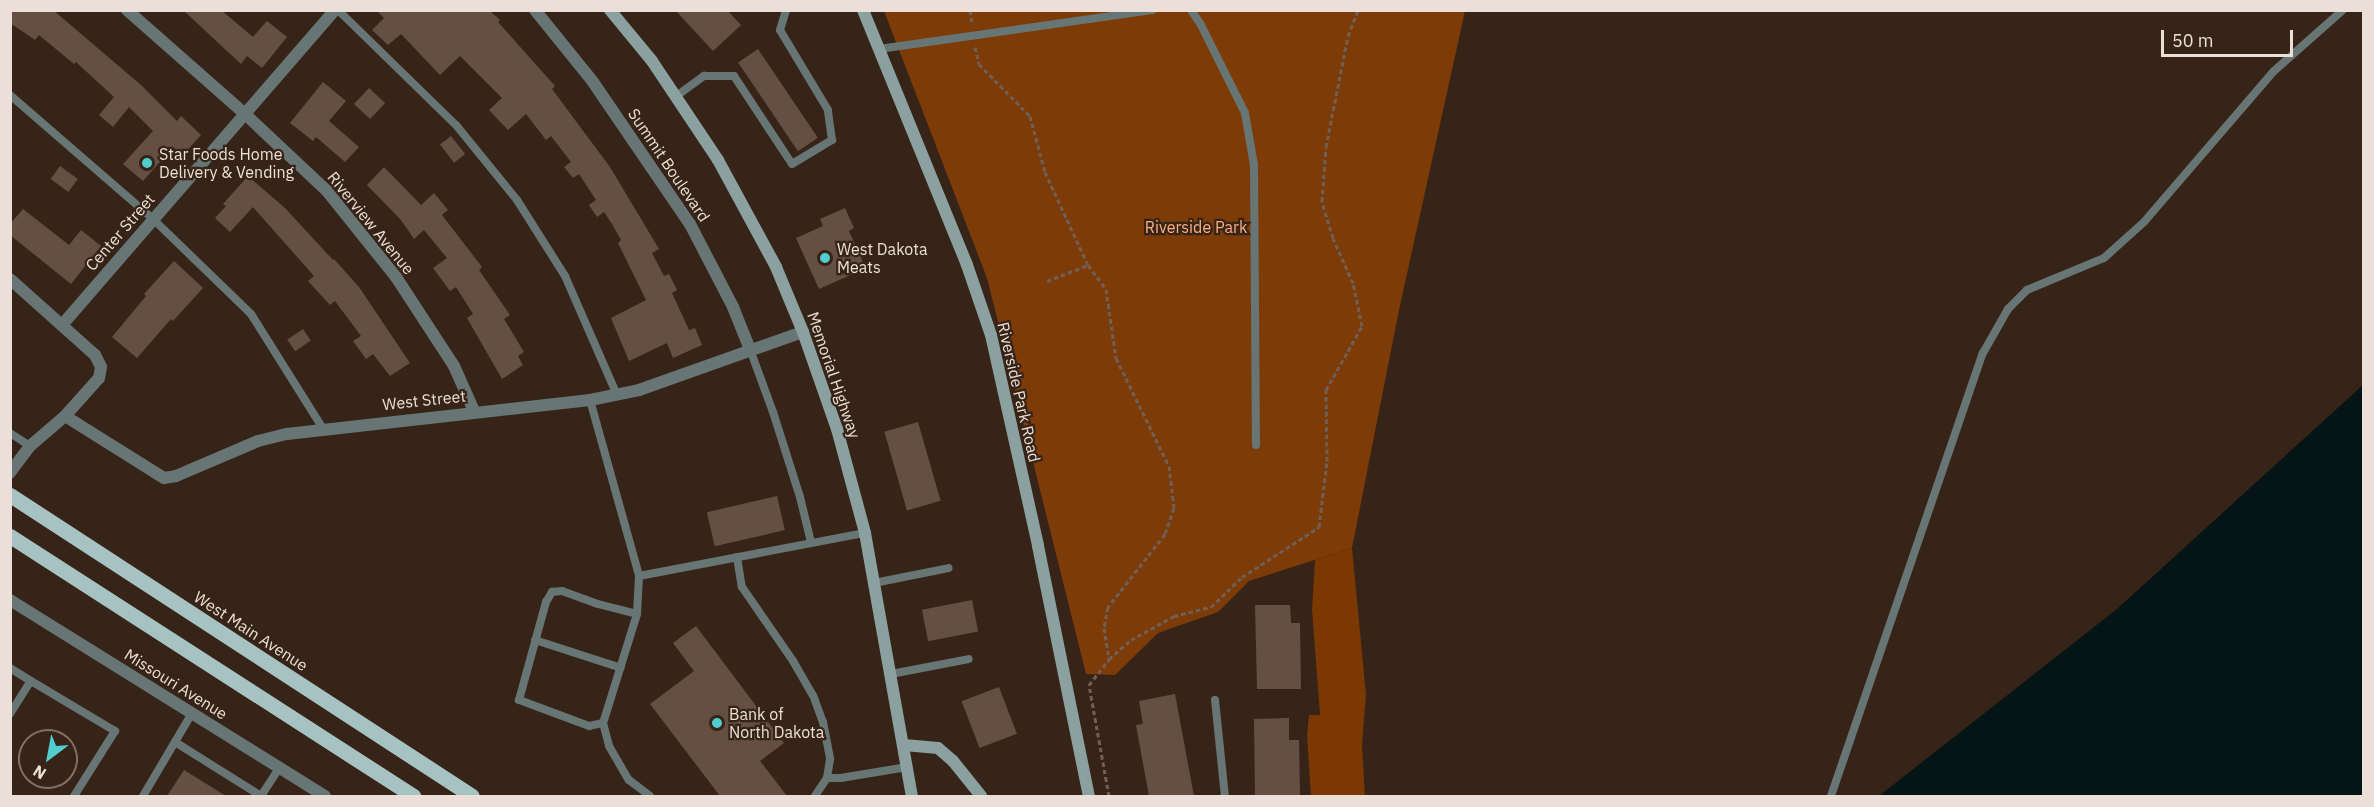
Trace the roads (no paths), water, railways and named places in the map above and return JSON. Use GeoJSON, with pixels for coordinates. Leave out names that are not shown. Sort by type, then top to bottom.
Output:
{"type":"FeatureCollection","features":[{"type":"Feature","properties":{"kind":"main road","name":"Memorial Highway"},"geometry":{"type":"LineString","coordinates":[[610,10],[651,61],[744,205],[776,267],[803,332],[837,429],[865,533],[912,796]]}},
{"type":"Feature","properties":{"kind":"main road","name":"Riverside Park Road"},"geometry":{"type":"LineString","coordinates":[[863,10],[967,264],[991,335],[1038,546],[1089,796]]}},
{"type":"Feature","properties":{"kind":"main road","name":"West Main Avenue"},"geometry":{"type":"LineString","coordinates":[[10,495],[472,796]]}},
{"type":"Feature","properties":{"kind":"main road"},"geometry":{"type":"LineString","coordinates":[[10,536],[414,796]]}},
{"type":"Feature","properties":{"kind":"main road"},"geometry":{"type":"LineString","coordinates":[[904,745],[938,748],[953,761],[981,796]]}},
{"type":"Feature","properties":{"kind":"street","name":"Riverview Avenue"},"geometry":{"type":"LineString","coordinates":[[127,10],[327,191],[396,277],[454,366],[474,411]]}},
{"type":"Feature","properties":{"kind":"street","name":"Center Street"},"geometry":{"type":"LineString","coordinates":[[62,325],[337,10]]}},
{"type":"Feature","properties":{"kind":"street","name":"Summit Boulevard"},"geometry":{"type":"LineString","coordinates":[[535,10],[593,82],[690,225],[733,307],[751,352]]}},
{"type":"Feature","properties":{"kind":"street"},"geometry":{"type":"LineString","coordinates":[[10,279],[95,355],[101,367],[99,378],[65,416],[30,446],[10,473]]}},
{"type":"Feature","properties":{"kind":"street","name":"West Street"},"geometry":{"type":"LineString","coordinates":[[65,416],[164,478],[176,476],[258,441],[323,429],[590,400],[617,395],[657,385],[803,332]]}},
{"type":"Feature","properties":{"kind":"street","name":"Missouri Avenue"},"geometry":{"type":"LineString","coordinates":[[10,600],[279,768],[318,795]]}},
{"type":"Feature","properties":{"kind":"lane"},"geometry":{"type":"LineString","coordinates":[[337,10],[456,125],[517,200],[565,276],[617,395]]}},
{"type":"Feature","properties":{"kind":"lane"},"geometry":{"type":"LineString","coordinates":[[675,97],[704,76],[734,76],[792,164],[832,140],[828,110],[780,30],[786,10]]}},
{"type":"Feature","properties":{"kind":"lane"},"geometry":{"type":"LineString","coordinates":[[879,50],[1152,10]]}},
{"type":"Feature","properties":{"kind":"lane"},"geometry":{"type":"LineString","coordinates":[[1191,10],[1201,25],[1245,113],[1254,165],[1256,445]]}},
{"type":"Feature","properties":{"kind":"lane"},"geometry":{"type":"LineString","coordinates":[[1831,796],[1983,353],[2008,309],[2027,291],[2104,258],[2144,222],[2274,71],[2343,10]]}},
{"type":"Feature","properties":{"kind":"lane"},"geometry":{"type":"LineString","coordinates":[[10,95],[153,219],[251,314],[323,429]]}},
{"type":"Feature","properties":{"kind":"lane"},"geometry":{"type":"LineString","coordinates":[[751,352],[780,433],[811,542]]}},
{"type":"Feature","properties":{"kind":"lane"},"geometry":{"type":"LineString","coordinates":[[590,400],[639,576],[637,614],[603,723],[609,746],[629,780],[650,796]]}},
{"type":"Feature","properties":{"kind":"lane"},"geometry":{"type":"LineString","coordinates":[[10,433],[30,446]]}},
{"type":"Feature","properties":{"kind":"lane"},"geometry":{"type":"LineString","coordinates":[[639,576],[865,533]]}},
{"type":"Feature","properties":{"kind":"lane"},"geometry":{"type":"LineString","coordinates":[[736,556],[742,587],[813,695],[830,759],[827,778],[815,796]]}},
{"type":"Feature","properties":{"kind":"lane"},"geometry":{"type":"LineString","coordinates":[[874,583],[949,568]]}},
{"type":"Feature","properties":{"kind":"lane"},"geometry":{"type":"LineString","coordinates":[[603,723],[590,726],[519,700],[546,602],[552,592],[562,591],[598,604],[637,614]]}},
{"type":"Feature","properties":{"kind":"lane"},"geometry":{"type":"LineString","coordinates":[[535,640],[621,668]]}},
{"type":"Feature","properties":{"kind":"lane"},"geometry":{"type":"LineString","coordinates":[[891,674],[969,659]]}},
{"type":"Feature","properties":{"kind":"lane"},"geometry":{"type":"LineString","coordinates":[[10,668],[115,732],[74,796]]}},
{"type":"Feature","properties":{"kind":"lane"},"geometry":{"type":"LineString","coordinates":[[10,714],[31,681]]}},
{"type":"Feature","properties":{"kind":"lane"},"geometry":{"type":"LineString","coordinates":[[1215,700],[1224,796]]}},
{"type":"Feature","properties":{"kind":"lane"},"geometry":{"type":"LineString","coordinates":[[142,796],[192,713]]}},
{"type":"Feature","properties":{"kind":"lane"},"geometry":{"type":"LineString","coordinates":[[175,742],[261,796],[279,768]]}},
{"type":"Feature","properties":{"kind":"lane"},"geometry":{"type":"LineString","coordinates":[[827,778],[841,778],[907,767]]}},
{"type":"Feature","properties":{"kind":"place","name":"Star Foods Home Delivery & Vending"},"geometry":{"type":"Point","coordinates":[147,163]}},
{"type":"Feature","properties":{"kind":"place","name":"West Dakota Meats"},"geometry":{"type":"Point","coordinates":[825,258]}},
{"type":"Feature","properties":{"kind":"place","name":"Bank of North Dakota"},"geometry":{"type":"Point","coordinates":[717,723]}},
{"type":"Feature","properties":{"kind":"park label","name":"Riverside Park"},"geometry":{"type":"Point","coordinates":[1196,227]}}]}
